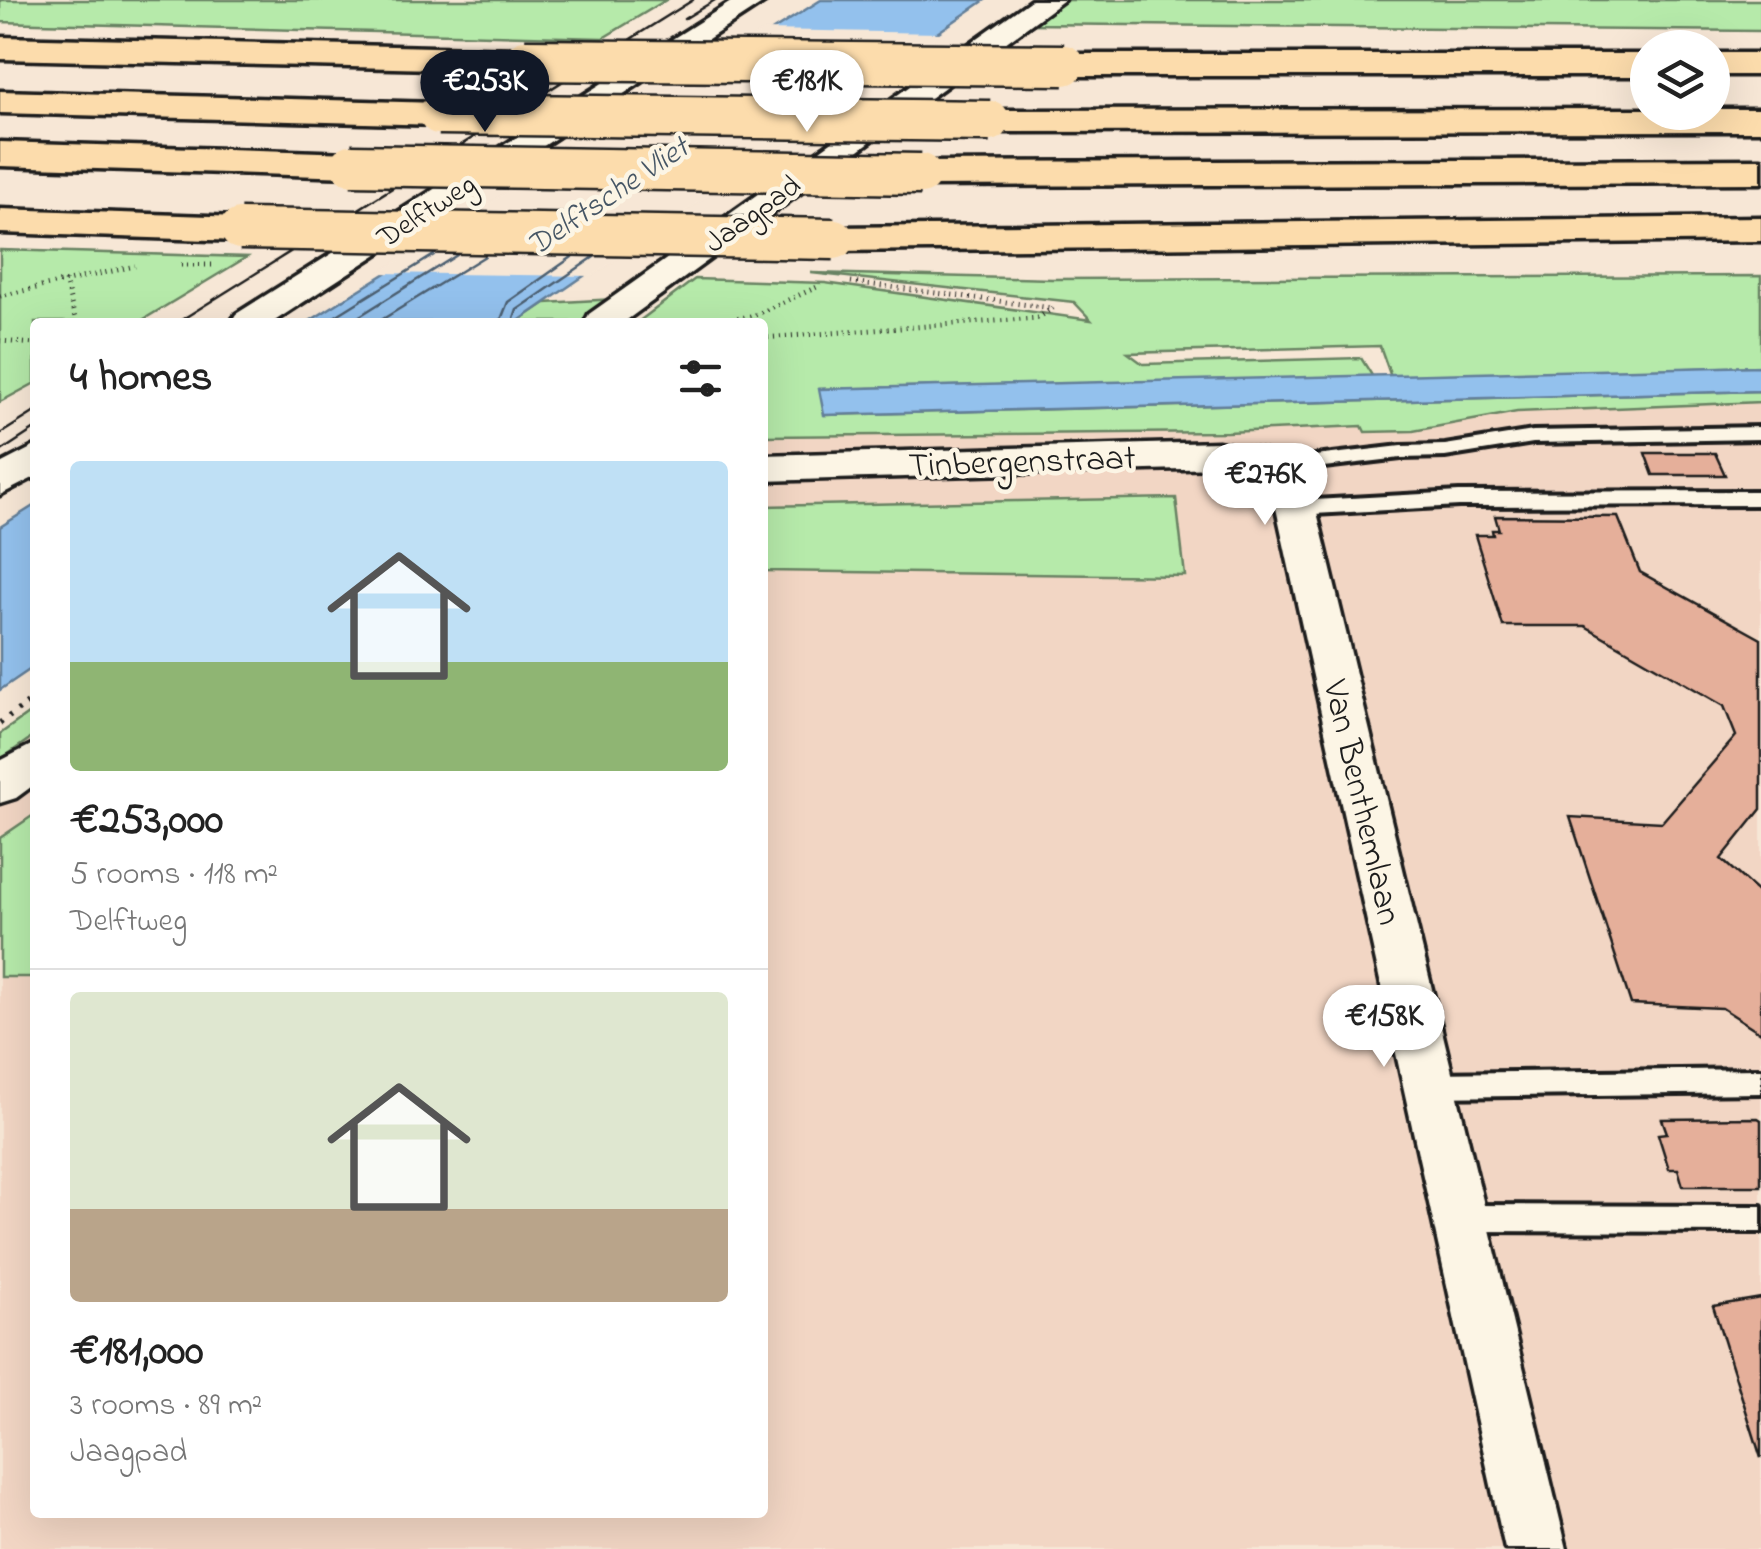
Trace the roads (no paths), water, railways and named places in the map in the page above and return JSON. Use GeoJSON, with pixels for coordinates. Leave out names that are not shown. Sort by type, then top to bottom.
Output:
{"type":"FeatureCollection","features":[{"type":"Feature","properties":{"kind":"highway"},"geometry":{"type":"LineString","coordinates":[[0,40],[70,48]]}},
{"type":"Feature","properties":{"kind":"highway"},"geometry":{"type":"LineString","coordinates":[[0,48],[525,60],[1630,65]]}},
{"type":"Feature","properties":{"kind":"highway"},"geometry":{"type":"LineString","coordinates":[[1730,64],[1761,64]]}},
{"type":"Feature","properties":{"kind":"highway"},"geometry":{"type":"LineString","coordinates":[[0,102],[439,114],[990,121],[1761,120]]}},
{"type":"Feature","properties":{"kind":"highway"},"geometry":{"type":"LineString","coordinates":[[0,154],[351,166],[921,174],[1761,171]]}},
{"type":"Feature","properties":{"kind":"highway"},"geometry":{"type":"LineString","coordinates":[[0,221],[832,259],[1761,229]]}},
{"type":"Feature","properties":{"kind":"street","name":"Delftweg"},"geometry":{"type":"LineString","coordinates":[[255,318],[754,0]]}},
{"type":"Feature","properties":{"kind":"street","name":"Jaagpad"},"geometry":{"type":"LineString","coordinates":[[608,318],[1050,0]]}},
{"type":"Feature","properties":{"kind":"street","name":"Tinbergenstraat"},"geometry":{"type":"LineString","coordinates":[[768,468],[1218,455],[1281,466]]}},
{"type":"Feature","properties":{"kind":"street"},"geometry":{"type":"LineString","coordinates":[[0,482],[30,463]]}},
{"type":"Feature","properties":{"kind":"street","name":"Van Benthemlaan"},"geometry":{"type":"LineString","coordinates":[[1281,466],[1296,508],[1536,1549]]}},
{"type":"Feature","properties":{"kind":"street"},"geometry":{"type":"LineString","coordinates":[[0,785],[30,764]]}},
{"type":"Feature","properties":{"kind":"lane"},"geometry":{"type":"LineString","coordinates":[[1468,448],[1538,428],[1761,420]]}},
{"type":"Feature","properties":{"kind":"lane"},"geometry":{"type":"LineString","coordinates":[[1281,466],[1468,448],[1533,437],[1761,432]]}},
{"type":"Feature","properties":{"kind":"lane"},"geometry":{"type":"LineString","coordinates":[[1296,508],[1459,499],[1761,498]]}},
{"type":"Feature","properties":{"kind":"lane"},"geometry":{"type":"LineString","coordinates":[[1429,1084],[1761,1081]]}},
{"type":"Feature","properties":{"kind":"lane"},"geometry":{"type":"LineString","coordinates":[[1460,1218],[1761,1219]]}},
{"type":"Feature","properties":{"kind":"water","name":"Delftsche Vliet"},"geometry":{"type":"Polygon","coordinates":[[[821,0],[985,0],[523,318],[314,318],[821,0]]]}},
{"type":"Feature","properties":{"kind":"water"},"geometry":{"type":"Polygon","coordinates":[[[1761,366],[1761,391],[824,415],[819,389],[1761,366]]]}},
{"type":"Feature","properties":{"kind":"water"},"geometry":{"type":"Polygon","coordinates":[[[30,508],[30,669],[0,690],[0,527],[30,508]]]}},
{"type":"Feature","properties":{"kind":"tram line"},"geometry":{"type":"LineString","coordinates":[[184,318],[693,0]]}},
{"type":"Feature","properties":{"kind":"tram line"},"geometry":{"type":"LineString","coordinates":[[684,19],[715,0]]}},
{"type":"Feature","properties":{"kind":"tram line"},"geometry":{"type":"LineString","coordinates":[[0,434],[30,415]]}},
{"type":"Feature","properties":{"kind":"tram line"},"geometry":{"type":"LineString","coordinates":[[0,452],[30,432]]}}]}
